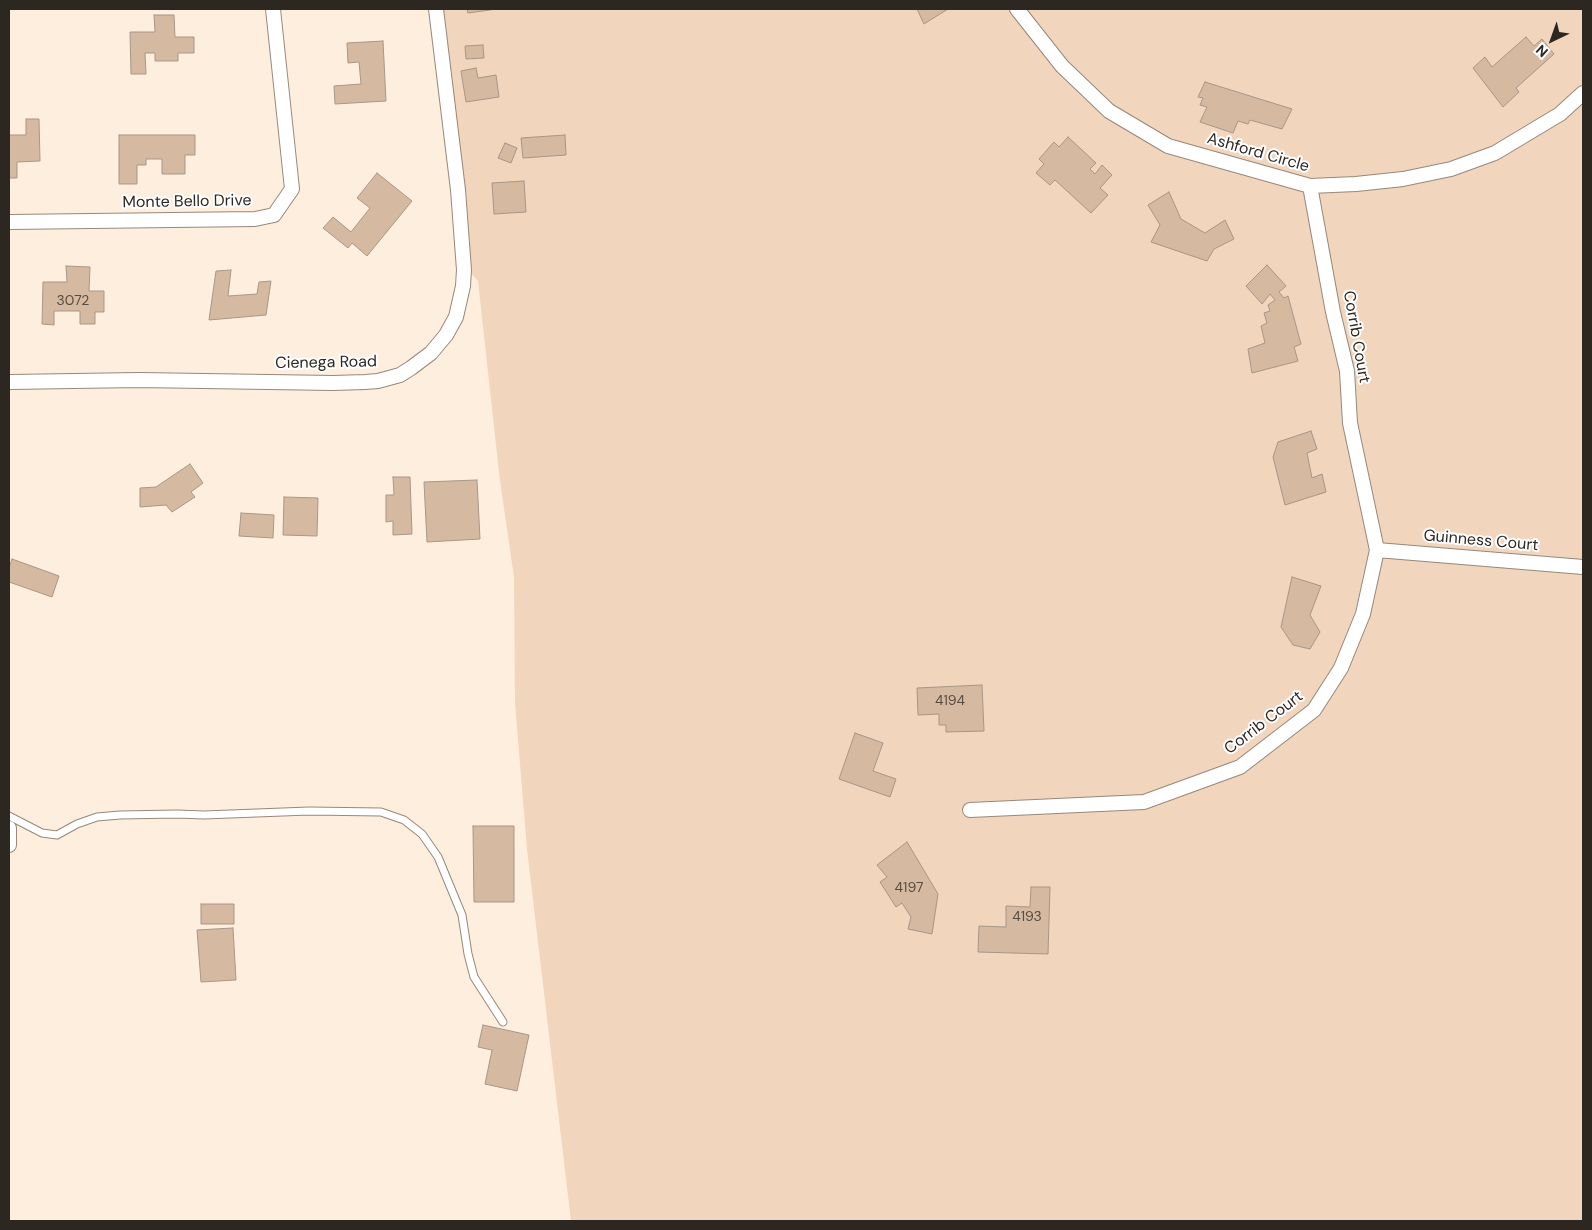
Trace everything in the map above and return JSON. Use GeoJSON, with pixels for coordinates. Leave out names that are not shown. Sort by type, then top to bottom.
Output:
{"type":"FeatureCollection","features":[{"type":"Feature","properties":{"kind":"street","name":"Monte Bello Drive"},"geometry":{"type":"LineString","coordinates":[[9,222],[255,219],[274,215],[292,189],[273,9]]}},
{"type":"Feature","properties":{"kind":"street","name":"Cienega Road"},"geometry":{"type":"LineString","coordinates":[[9,382],[139,380],[365,382],[400,375],[431,353],[446,336],[456,317],[463,286],[464,270],[458,190],[436,9]]}},
{"type":"Feature","properties":{"kind":"street","name":"Ashford Circle"},"geometry":{"type":"LineString","coordinates":[[1016,9],[1062,66],[1109,111],[1168,146],[1310,186],[1384,181],[1451,169],[1495,153],[1560,114],[1583,93]]}},
{"type":"Feature","properties":{"kind":"street","name":"Corrib Court"},"geometry":{"type":"LineString","coordinates":[[970,810],[1144,802],[1240,767],[1314,710],[1341,668],[1362,614],[1377,550],[1350,423],[1347,371],[1333,312],[1310,186]]}},
{"type":"Feature","properties":{"kind":"street","name":"Guinness Court"},"geometry":{"type":"LineString","coordinates":[[1377,550],[1583,567]]}},
{"type":"Feature","properties":{"kind":"street"},"geometry":{"type":"LineString","coordinates":[[9,828],[9,845]]}},
{"type":"Feature","properties":{"kind":"lane"},"geometry":{"type":"LineString","coordinates":[[9,816],[42,833],[57,835],[97,816],[120,815],[204,815],[309,811],[381,812],[404,820],[422,834],[438,857],[462,915],[474,976],[503,1022]]}},
{"type":"Feature","properties":{"kind":"shaded area"},"geometry":{"type":"Polygon","coordinates":[[[439,9],[1583,9],[1583,1221],[571,1221],[527,849],[515,703],[514,577],[500,481],[478,281],[458,259],[439,9]]]}},
{"type":"Feature","properties":{"kind":"building"},"geometry":{"type":"Polygon","coordinates":[[[467,9],[497,9],[468,13],[467,9]]]}},
{"type":"Feature","properties":{"kind":"building"},"geometry":{"type":"Polygon","coordinates":[[[917,9],[948,9],[924,24],[917,9]]]}},
{"type":"Feature","properties":{"kind":"building"},"geometry":{"type":"Polygon","coordinates":[[[154,15],[174,15],[175,37],[194,37],[194,53],[178,53],[178,61],[155,61],[155,53],[145,53],[146,74],[131,74],[130,32],[155,32],[154,15]]]}},
{"type":"Feature","properties":{"kind":"building"},"geometry":{"type":"Polygon","coordinates":[[[1526,37],[1534,46],[1542,39],[1554,54],[1516,88],[1519,92],[1503,107],[1473,68],[1485,57],[1492,67],[1526,37]]]}},
{"type":"Feature","properties":{"kind":"building"},"geometry":{"type":"Polygon","coordinates":[[[383,41],[386,101],[335,104],[334,86],[361,84],[359,62],[348,63],[347,43],[383,41]]]}},
{"type":"Feature","properties":{"kind":"building"},"geometry":{"type":"Polygon","coordinates":[[[483,45],[484,58],[466,59],[465,46],[483,45]]]}},
{"type":"Feature","properties":{"kind":"building"},"geometry":{"type":"Polygon","coordinates":[[[476,68],[478,78],[496,75],[499,97],[466,102],[461,71],[476,68]]]}},
{"type":"Feature","properties":{"kind":"building"},"geometry":{"type":"Polygon","coordinates":[[[1205,82],[1292,109],[1282,129],[1250,120],[1248,124],[1238,121],[1233,133],[1200,122],[1207,107],[1200,105],[1203,98],[1198,97],[1205,82]]]}},
{"type":"Feature","properties":{"kind":"building"},"geometry":{"type":"Polygon","coordinates":[[[26,119],[39,119],[40,161],[17,162],[17,178],[9,178],[9,135],[26,135],[26,119]]]}},
{"type":"Feature","properties":{"kind":"building"},"geometry":{"type":"Polygon","coordinates":[[[119,135],[195,135],[195,155],[185,155],[185,174],[162,174],[162,159],[146,159],[146,165],[137,165],[137,184],[119,184],[119,135]]]}},
{"type":"Feature","properties":{"kind":"building"},"geometry":{"type":"Polygon","coordinates":[[[565,135],[566,155],[523,158],[521,138],[565,135]]]}},
{"type":"Feature","properties":{"kind":"building"},"geometry":{"type":"Polygon","coordinates":[[[1068,137],[1096,163],[1090,169],[1095,174],[1102,165],[1112,175],[1100,188],[1108,195],[1091,213],[1055,180],[1050,185],[1036,173],[1044,164],[1039,159],[1054,142],[1059,147],[1068,137]]]}},
{"type":"Feature","properties":{"kind":"building"},"geometry":{"type":"Polygon","coordinates":[[[505,143],[517,148],[511,163],[498,158],[505,143]]]}},
{"type":"Feature","properties":{"kind":"building"},"geometry":{"type":"Polygon","coordinates":[[[377,173],[412,201],[367,256],[352,243],[348,248],[323,228],[333,217],[351,232],[370,208],[357,198],[377,173]]]}},
{"type":"Feature","properties":{"kind":"building"},"geometry":{"type":"Polygon","coordinates":[[[524,181],[526,212],[494,214],[492,183],[524,181]]]}},
{"type":"Feature","properties":{"kind":"building"},"geometry":{"type":"Polygon","coordinates":[[[1169,192],[1181,219],[1205,233],[1225,220],[1234,239],[1214,249],[1207,261],[1151,242],[1160,225],[1148,205],[1169,192]]]}},
{"type":"Feature","properties":{"kind":"building"},"geometry":{"type":"Polygon","coordinates":[[[1267,265],[1286,286],[1279,292],[1284,298],[1288,296],[1301,344],[1294,347],[1298,361],[1252,373],[1248,349],[1265,343],[1261,326],[1267,323],[1264,313],[1270,311],[1268,305],[1275,300],[1270,294],[1262,304],[1246,286],[1267,265]]]}},
{"type":"Feature","properties":{"kind":"building"},"geometry":{"type":"Polygon","coordinates":[[[66,266],[90,267],[89,291],[104,291],[104,312],[95,312],[95,324],[80,324],[80,311],[54,311],[54,325],[42,324],[43,282],[67,282],[66,266]]]}},
{"type":"Feature","properties":{"kind":"building"},"geometry":{"type":"Polygon","coordinates":[[[231,270],[228,296],[257,294],[259,282],[271,281],[266,315],[209,320],[216,271],[231,270]]]}},
{"type":"Feature","properties":{"kind":"building"},"geometry":{"type":"Polygon","coordinates":[[[1311,431],[1317,449],[1307,453],[1312,478],[1322,474],[1326,492],[1285,505],[1273,457],[1278,442],[1311,431]]]}},
{"type":"Feature","properties":{"kind":"building"},"geometry":{"type":"Polygon","coordinates":[[[190,464],[203,483],[191,492],[195,497],[172,512],[166,505],[140,507],[140,488],[156,487],[190,464]]]}},
{"type":"Feature","properties":{"kind":"building"},"geometry":{"type":"Polygon","coordinates":[[[393,477],[410,477],[412,534],[393,535],[393,521],[386,522],[386,495],[394,495],[393,477]]]}},
{"type":"Feature","properties":{"kind":"building"},"geometry":{"type":"Polygon","coordinates":[[[477,480],[480,539],[427,542],[424,482],[477,480]]]}},
{"type":"Feature","properties":{"kind":"building"},"geometry":{"type":"Polygon","coordinates":[[[284,497],[318,498],[317,536],[283,535],[284,497]]]}},
{"type":"Feature","properties":{"kind":"building"},"geometry":{"type":"Polygon","coordinates":[[[241,513],[274,515],[273,538],[239,536],[241,513]]]}},
{"type":"Feature","properties":{"kind":"building"},"geometry":{"type":"Polygon","coordinates":[[[12,559],[59,576],[52,597],[9,582],[9,568],[12,559]]]}},
{"type":"Feature","properties":{"kind":"building"},"geometry":{"type":"Polygon","coordinates":[[[1292,577],[1321,586],[1310,615],[1320,632],[1310,649],[1293,645],[1281,627],[1292,577]]]}},
{"type":"Feature","properties":{"kind":"building"},"geometry":{"type":"Polygon","coordinates":[[[982,685],[984,731],[946,732],[946,725],[939,725],[939,714],[918,715],[917,688],[982,685]]]}},
{"type":"Feature","properties":{"kind":"building"},"geometry":{"type":"Polygon","coordinates":[[[855,733],[883,743],[873,771],[896,779],[890,797],[839,779],[855,733]]]}},
{"type":"Feature","properties":{"kind":"building"},"geometry":{"type":"Polygon","coordinates":[[[473,826],[514,826],[514,902],[474,902],[473,826]]]}},
{"type":"Feature","properties":{"kind":"building"},"geometry":{"type":"Polygon","coordinates":[[[907,842],[938,894],[932,934],[908,929],[911,917],[902,903],[896,907],[880,882],[887,877],[877,865],[907,842]]]}},
{"type":"Feature","properties":{"kind":"building"},"geometry":{"type":"Polygon","coordinates":[[[1031,887],[1050,887],[1048,954],[978,952],[979,926],[1006,927],[1006,906],[1030,907],[1031,887]]]}},
{"type":"Feature","properties":{"kind":"building"},"geometry":{"type":"Polygon","coordinates":[[[201,904],[234,904],[234,924],[201,924],[201,904]]]}},
{"type":"Feature","properties":{"kind":"building"},"geometry":{"type":"Polygon","coordinates":[[[233,928],[236,980],[201,982],[197,930],[233,928]]]}},
{"type":"Feature","properties":{"kind":"building"},"geometry":{"type":"Polygon","coordinates":[[[483,1025],[529,1035],[517,1091],[485,1084],[492,1050],[478,1047],[483,1025]]]}}]}
